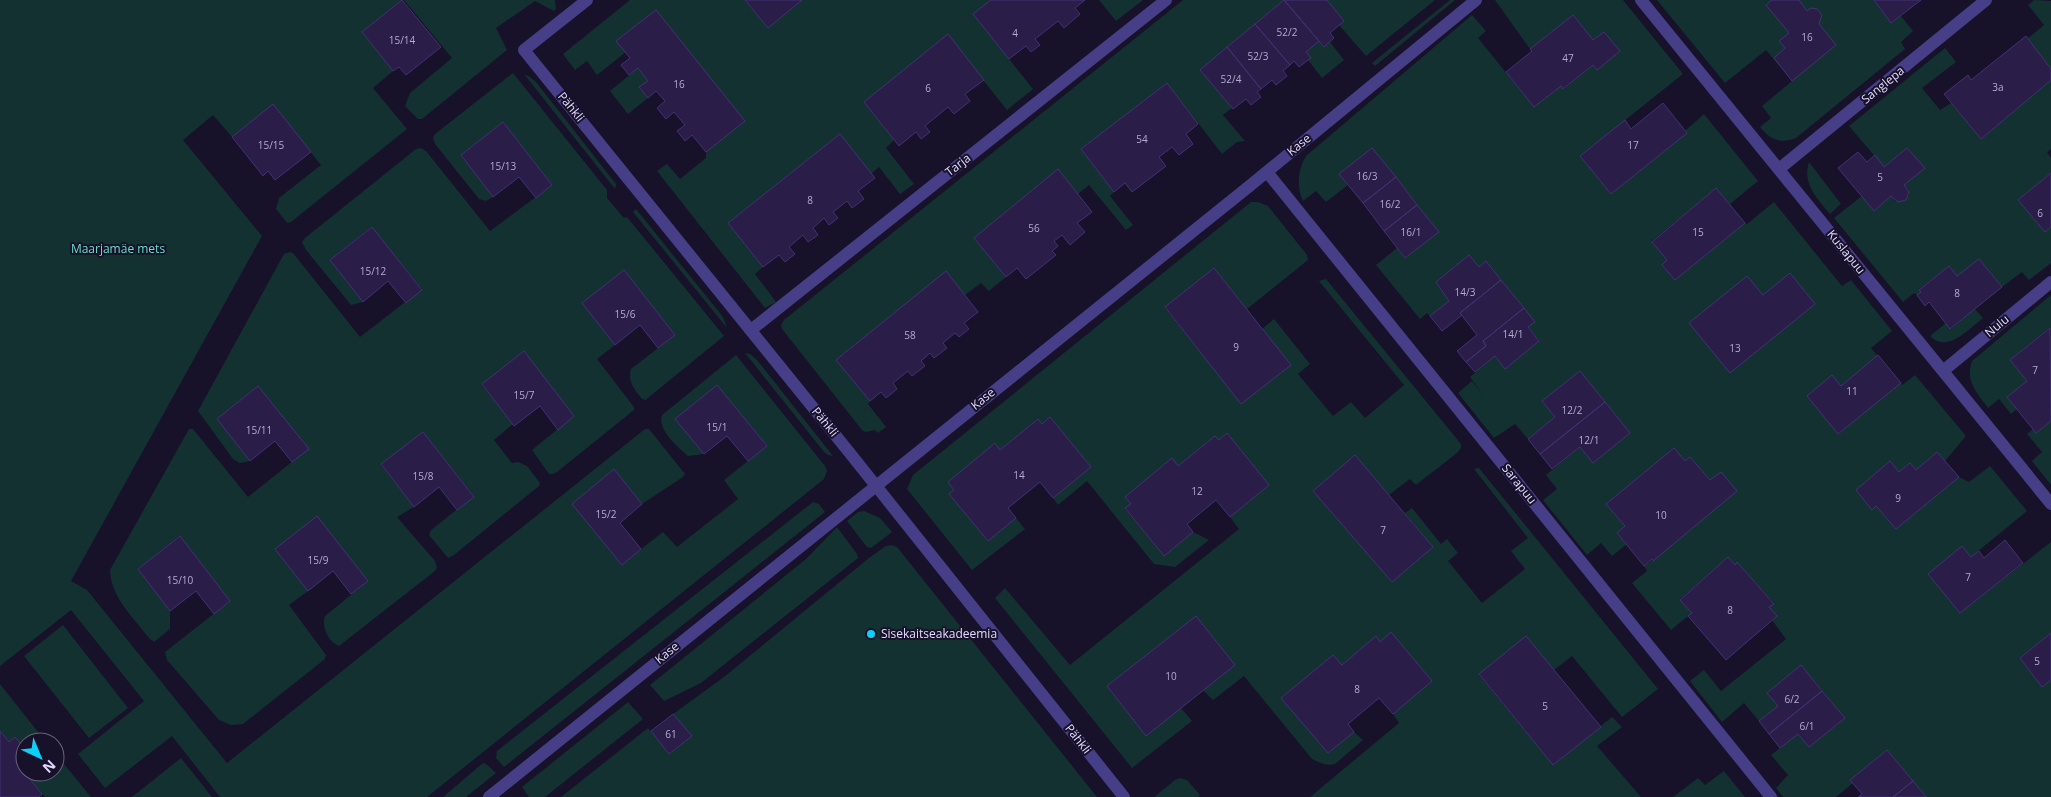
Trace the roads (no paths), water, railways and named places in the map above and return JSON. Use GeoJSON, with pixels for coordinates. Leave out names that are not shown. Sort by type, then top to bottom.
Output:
{"type":"FeatureCollection","features":[{"type":"Feature","properties":{"kind":"street","name":"Pähkli"},"geometry":{"type":"LineString","coordinates":[[587,0],[524,50],[876,485],[1124,797]]}},
{"type":"Feature","properties":{"kind":"street","name":"Tarja"},"geometry":{"type":"LineString","coordinates":[[751,330],[1166,0]]}},
{"type":"Feature","properties":{"kind":"street","name":"Kase"},"geometry":{"type":"LineString","coordinates":[[489,797],[1267,172],[1476,0]]}},
{"type":"Feature","properties":{"kind":"street","name":"Kuslapuu"},"geometry":{"type":"LineString","coordinates":[[1641,0],[2051,504]]}},
{"type":"Feature","properties":{"kind":"street","name":"Sanglepa"},"geometry":{"type":"LineString","coordinates":[[1779,169],[1986,0]]}},
{"type":"Feature","properties":{"kind":"street","name":"Sarapuu"},"geometry":{"type":"LineString","coordinates":[[1267,172],[1771,797]]}},
{"type":"Feature","properties":{"kind":"street","name":"Nulu"},"geometry":{"type":"LineString","coordinates":[[1943,371],[2051,282]]}},
{"type":"Feature","properties":{"kind":"place","name":"Sisekaitseakadeemia"},"geometry":{"type":"Point","coordinates":[871,634]}},
{"type":"Feature","properties":{"kind":"park label","name":"Maarjamäe mets"},"geometry":{"type":"Point","coordinates":[118,249]}}]}
